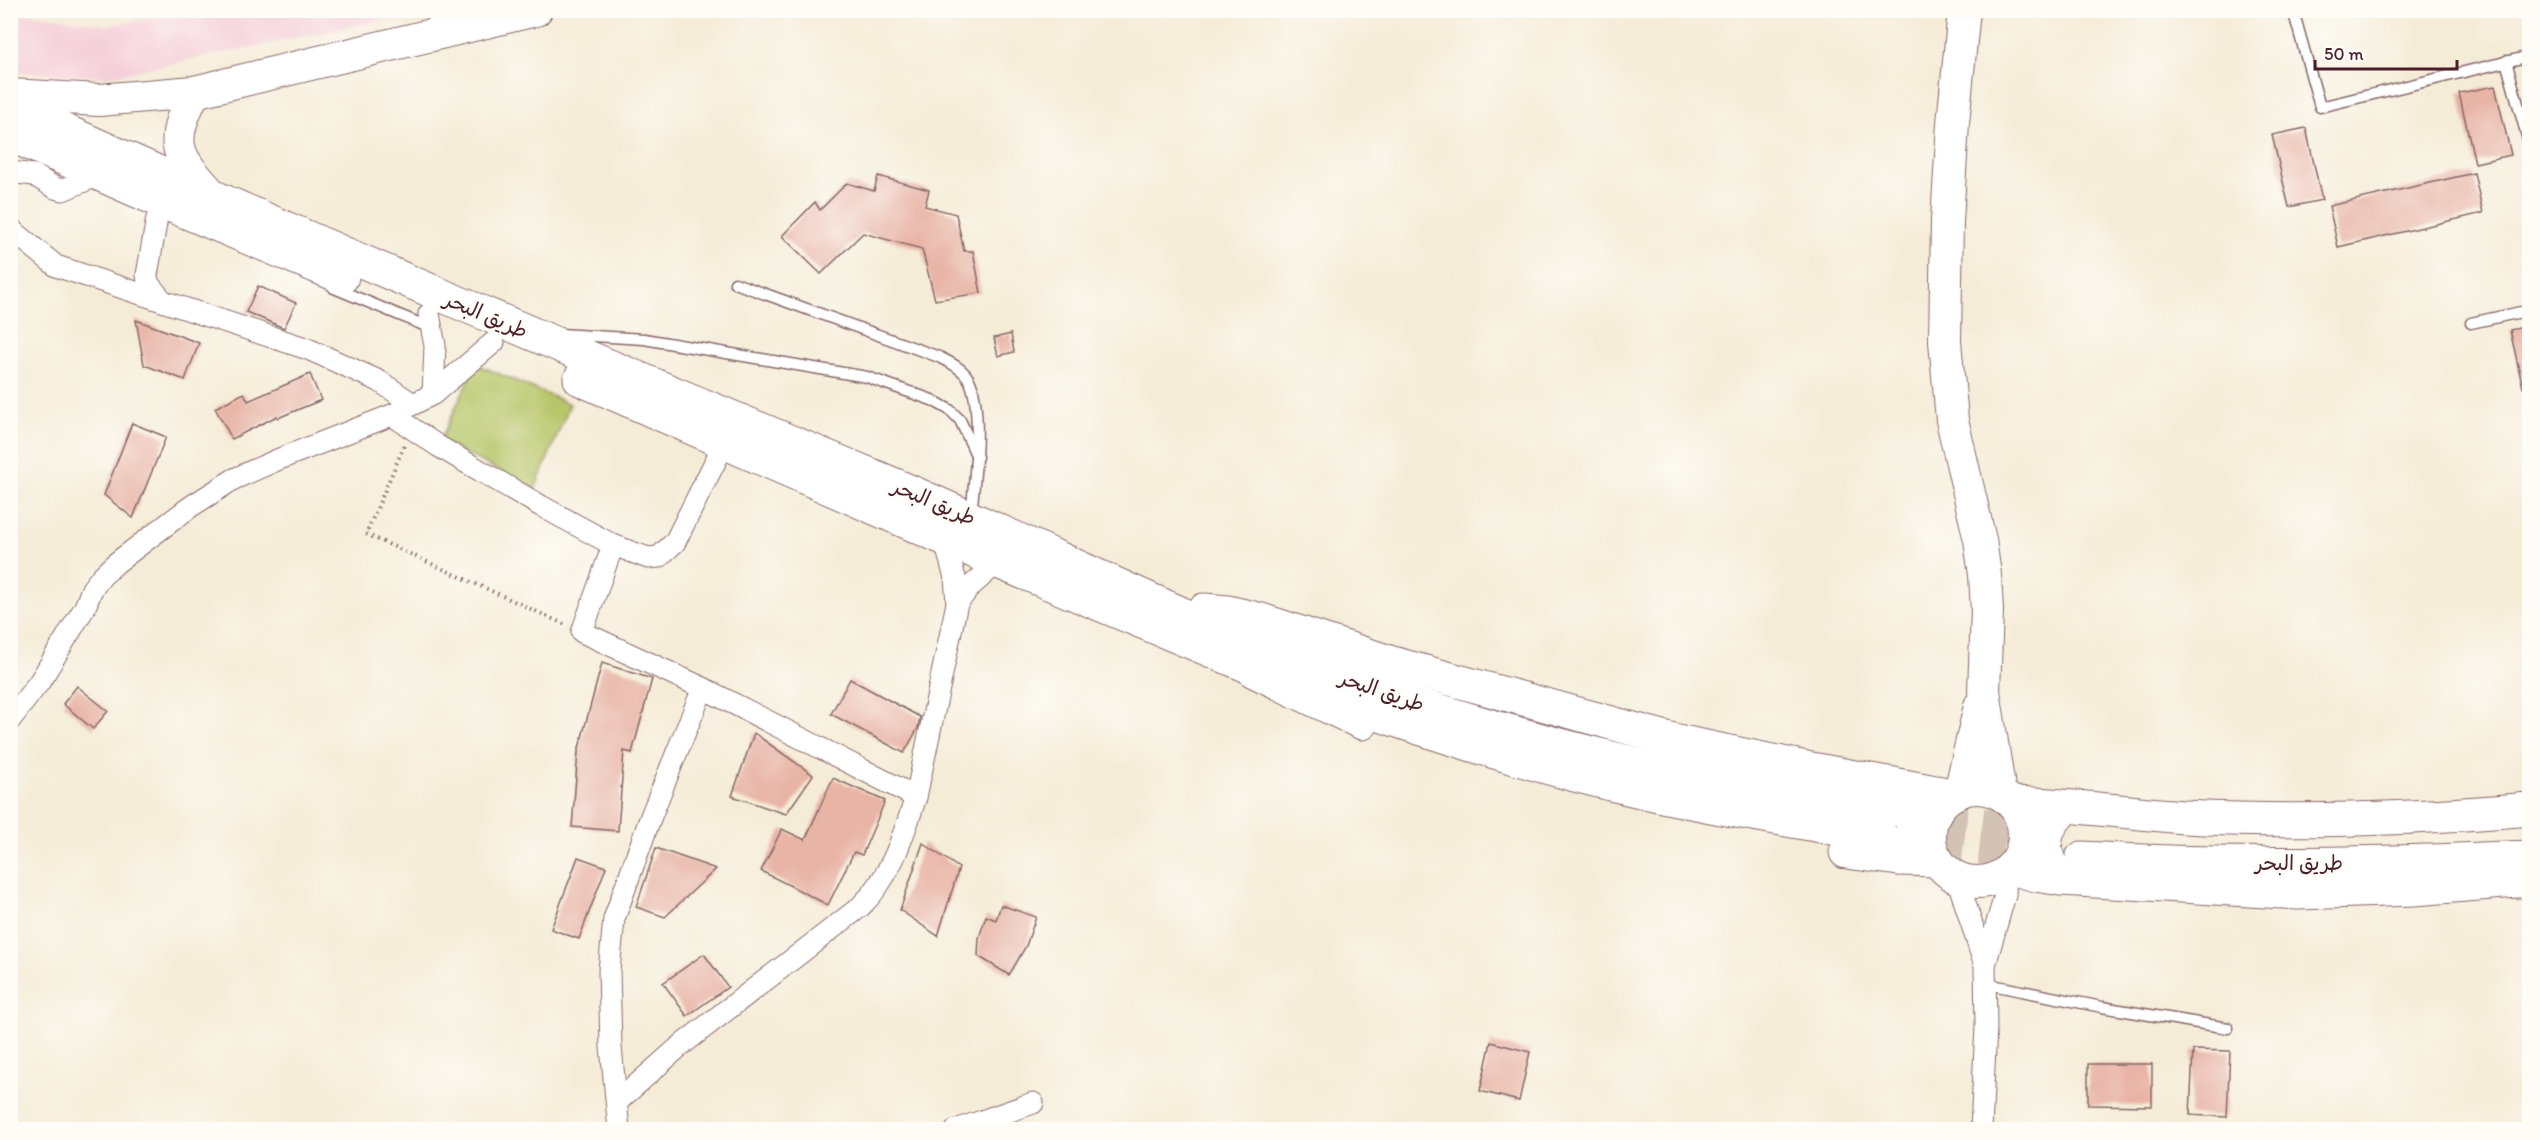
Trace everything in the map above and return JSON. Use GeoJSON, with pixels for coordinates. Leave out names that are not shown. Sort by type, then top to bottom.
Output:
{"type":"FeatureCollection","features":[{"type":"Feature","properties":{"kind":"highway","name":"طريق البحر"},"geometry":{"type":"LineString","coordinates":[[10,106],[213,197],[530,334],[970,516],[1168,608],[1273,652],[1373,689],[1534,738],[1890,823]]}},
{"type":"Feature","properties":{"kind":"highway","name":"طريق البحر"},"geometry":{"type":"LineString","coordinates":[[10,136],[88,180],[157,212],[431,322],[494,342],[999,562],[1231,660],[1405,724],[1550,769],[1695,803],[1890,823]]}},
{"type":"Feature","properties":{"kind":"highway"},"geometry":{"type":"LineString","coordinates":[[1947,869],[1890,823],[1956,793]]}},
{"type":"Feature","properties":{"kind":"highway"},"geometry":{"type":"LineString","coordinates":[[2006,799],[2068,844],[2298,893],[2414,889],[2529,880]]}},
{"type":"Feature","properties":{"kind":"highway"},"geometry":{"type":"LineString","coordinates":[[2009,870],[2036,875],[2068,844],[2184,817],[2282,820],[2529,810]]}},
{"type":"Feature","properties":{"kind":"highway","name":"طريق البحر"},"geometry":{"type":"LineString","coordinates":[[2068,844],[2369,845],[2529,834]]}},
{"type":"Feature","properties":{"kind":"highway","name":"طريق البحر"},"geometry":{"type":"LineString","coordinates":[[2068,844],[2172,863],[2389,864],[2529,856]]}},
{"type":"Feature","properties":{"kind":"main road"},"geometry":{"type":"LineString","coordinates":[[10,95],[99,100],[194,92],[536,10]]}},
{"type":"Feature","properties":{"kind":"main road"},"geometry":{"type":"LineString","coordinates":[[1956,793],[1984,691],[1987,610],[1980,540],[1952,420],[1945,340],[1952,145],[1964,10]]}},
{"type":"Feature","properties":{"kind":"main road"},"geometry":{"type":"LineString","coordinates":[[194,92],[179,131],[179,152],[183,163],[213,197]]}},
{"type":"Feature","properties":{"kind":"main road"},"geometry":{"type":"LineString","coordinates":[[1984,691],[2006,799]]}},
{"type":"Feature","properties":{"kind":"main road"},"geometry":{"type":"LineString","coordinates":[[1973,789],[1987,789],[2006,799],[2020,815],[2024,829],[2024,843],[2019,856],[2009,870],[1990,880],[1973,882],[1947,869],[1931,847],[1930,832],[1937,811],[1956,793],[1973,789]]}},
{"type":"Feature","properties":{"kind":"street"},"geometry":{"type":"LineString","coordinates":[[10,172],[34,175],[54,188],[63,190],[88,180]]}},
{"type":"Feature","properties":{"kind":"street"},"geometry":{"type":"LineString","coordinates":[[157,212],[147,275],[148,283],[162,300]]}},
{"type":"Feature","properties":{"kind":"street"},"geometry":{"type":"LineString","coordinates":[[10,228],[56,266],[334,359],[379,381],[413,404]]}},
{"type":"Feature","properties":{"kind":"street"},"geometry":{"type":"LineString","coordinates":[[431,322],[435,346],[433,394]]}},
{"type":"Feature","properties":{"kind":"street"},"geometry":{"type":"LineString","coordinates":[[10,720],[40,681],[85,607],[93,589],[102,576],[116,563],[190,507],[234,479],[392,415],[433,394],[494,342]]}},
{"type":"Feature","properties":{"kind":"street"},"geometry":{"type":"LineString","coordinates":[[392,415],[541,506],[613,545],[648,558],[659,557],[675,542],[725,442]]}},
{"type":"Feature","properties":{"kind":"street"},"geometry":{"type":"LineString","coordinates":[[618,1102],[679,1047],[872,896],[890,866],[916,797],[957,603],[955,578],[944,538]]}},
{"type":"Feature","properties":{"kind":"street"},"geometry":{"type":"LineString","coordinates":[[613,545],[582,632],[703,688],[916,797]]}},
{"type":"Feature","properties":{"kind":"street"},"geometry":{"type":"LineString","coordinates":[[957,603],[971,586],[999,562]]}},
{"type":"Feature","properties":{"kind":"street"},"geometry":{"type":"LineString","coordinates":[[619,1130],[611,1047],[609,971],[614,919],[651,816],[703,688]]}},
{"type":"Feature","properties":{"kind":"street"},"geometry":{"type":"LineString","coordinates":[[1947,869],[1986,975]]}},
{"type":"Feature","properties":{"kind":"street"},"geometry":{"type":"LineString","coordinates":[[1981,1130],[1986,975],[2009,870]]}},
{"type":"Feature","properties":{"kind":"street"},"geometry":{"type":"LineString","coordinates":[[956,1130],[1033,1103]]}},
{"type":"Feature","properties":{"kind":"lane"},"geometry":{"type":"LineString","coordinates":[[2293,10],[2320,107],[2529,56]]}},
{"type":"Feature","properties":{"kind":"lane"},"geometry":{"type":"LineString","coordinates":[[2506,61],[2529,147]]}},
{"type":"Feature","properties":{"kind":"lane"},"geometry":{"type":"LineString","coordinates":[[10,136],[43,162]]}},
{"type":"Feature","properties":{"kind":"lane"},"geometry":{"type":"LineString","coordinates":[[735,283],[939,357],[956,366],[968,377],[974,389],[977,457],[970,516]]}},
{"type":"Feature","properties":{"kind":"lane"},"geometry":{"type":"LineString","coordinates":[[323,284],[431,322]]}},
{"type":"Feature","properties":{"kind":"lane"},"geometry":{"type":"LineString","coordinates":[[2471,323],[2529,310]]}},
{"type":"Feature","properties":{"kind":"lane"},"geometry":{"type":"LineString","coordinates":[[530,334],[579,333],[644,339],[867,377],[932,400],[950,410],[960,420],[977,457]]}},
{"type":"Feature","properties":{"kind":"lane"},"geometry":{"type":"LineString","coordinates":[[1986,975],[2102,1007],[2228,1028]]}},
{"type":"Feature","properties":{"kind":"path"},"geometry":{"type":"LineString","coordinates":[[412,429],[366,534],[582,632]]}},
{"type":"Feature","properties":{"kind":"shaded area"},"geometry":{"type":"Polygon","coordinates":[[[204,10],[427,11],[108,77],[11,72],[11,11],[107,25],[204,10]]]}},
{"type":"Feature","properties":{"kind":"green space"},"geometry":{"type":"Polygon","coordinates":[[[476,364],[570,404],[535,489],[440,441],[476,364]]]}},
{"type":"Feature","properties":{"kind":"building"},"geometry":{"type":"Polygon","coordinates":[[[2495,86],[2511,155],[2475,163],[2459,93],[2495,86]]]}},
{"type":"Feature","properties":{"kind":"building"},"geometry":{"type":"Polygon","coordinates":[[[2306,128],[2322,200],[2289,207],[2272,135],[2306,128]]]}},
{"type":"Feature","properties":{"kind":"building"},"geometry":{"type":"Polygon","coordinates":[[[2474,173],[2483,213],[2338,247],[2329,206],[2474,173]]]}},
{"type":"Feature","properties":{"kind":"building"},"geometry":{"type":"Polygon","coordinates":[[[878,176],[929,190],[925,206],[956,214],[964,251],[973,251],[981,293],[935,300],[922,249],[863,233],[821,274],[782,236],[815,202],[820,210],[847,183],[874,191],[878,176]]]}},
{"type":"Feature","properties":{"kind":"building"},"geometry":{"type":"Polygon","coordinates":[[[258,286],[296,303],[284,328],[246,312],[258,286]]]}},
{"type":"Feature","properties":{"kind":"building"},"geometry":{"type":"Polygon","coordinates":[[[136,320],[199,343],[185,380],[144,365],[136,320]]]}},
{"type":"Feature","properties":{"kind":"building"},"geometry":{"type":"Polygon","coordinates":[[[2529,326],[2529,387],[2523,388],[2510,330],[2529,326]]]}},
{"type":"Feature","properties":{"kind":"building"},"geometry":{"type":"Polygon","coordinates":[[[1011,334],[1014,352],[998,356],[994,338],[1011,334]]]}},
{"type":"Feature","properties":{"kind":"building"},"geometry":{"type":"Polygon","coordinates":[[[310,374],[321,400],[278,418],[277,416],[232,439],[215,408],[244,393],[248,401],[310,374]]]}},
{"type":"Feature","properties":{"kind":"building"},"geometry":{"type":"Polygon","coordinates":[[[132,423],[166,437],[133,518],[104,495],[132,423]]]}},
{"type":"Feature","properties":{"kind":"building"},"geometry":{"type":"Polygon","coordinates":[[[602,663],[652,679],[632,753],[624,751],[618,831],[572,827],[578,752],[602,663]]]}},
{"type":"Feature","properties":{"kind":"building"},"geometry":{"type":"Polygon","coordinates":[[[850,679],[920,717],[918,728],[904,753],[831,714],[850,679]]]}},
{"type":"Feature","properties":{"kind":"building"},"geometry":{"type":"Polygon","coordinates":[[[77,686],[108,711],[93,729],[63,704],[77,686]]]}},
{"type":"Feature","properties":{"kind":"building"},"geometry":{"type":"Polygon","coordinates":[[[754,733],[813,775],[786,814],[732,796],[754,733]]]}},
{"type":"Feature","properties":{"kind":"building"},"geometry":{"type":"Polygon","coordinates":[[[833,778],[885,801],[862,855],[854,852],[828,905],[761,871],[782,829],[805,840],[833,778]]]}},
{"type":"Feature","properties":{"kind":"building"},"geometry":{"type":"Polygon","coordinates":[[[923,843],[959,868],[938,936],[900,910],[923,843]]]}},
{"type":"Feature","properties":{"kind":"building"},"geometry":{"type":"Polygon","coordinates":[[[656,848],[716,869],[665,917],[636,907],[656,848]]]}},
{"type":"Feature","properties":{"kind":"building"},"geometry":{"type":"Polygon","coordinates":[[[578,857],[606,867],[579,939],[551,929],[578,857]]]}},
{"type":"Feature","properties":{"kind":"building"},"geometry":{"type":"Polygon","coordinates":[[[1001,905],[1036,917],[1026,946],[1009,975],[978,956],[979,938],[986,916],[996,920],[1001,905]]]}},
{"type":"Feature","properties":{"kind":"building"},"geometry":{"type":"Polygon","coordinates":[[[704,954],[728,987],[687,1016],[663,983],[704,954]]]}},
{"type":"Feature","properties":{"kind":"building"},"geometry":{"type":"Polygon","coordinates":[[[1491,1042],[1530,1052],[1519,1101],[1480,1091],[1491,1042]]]}},
{"type":"Feature","properties":{"kind":"building"},"geometry":{"type":"Polygon","coordinates":[[[2193,1050],[2230,1051],[2227,1117],[2190,1115],[2193,1050]]]}},
{"type":"Feature","properties":{"kind":"building"},"geometry":{"type":"Polygon","coordinates":[[[2088,1064],[2152,1064],[2152,1106],[2088,1105],[2088,1064]]]}},
{"type":"Feature","properties":{"kind":"tunnel"},"geometry":{"type":"LineString","coordinates":[[1885,813],[2074,835]]}},
{"type":"Feature","properties":{"kind":"tunnel"},"geometry":{"type":"LineString","coordinates":[[1882,837],[2003,850]]}}]}
